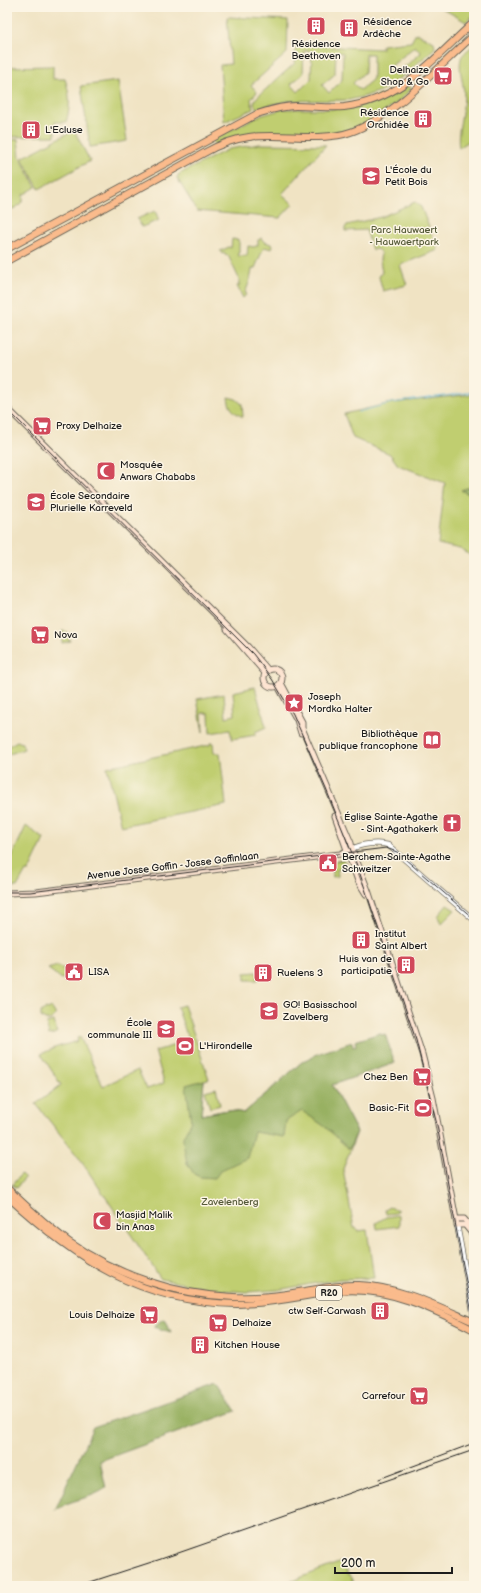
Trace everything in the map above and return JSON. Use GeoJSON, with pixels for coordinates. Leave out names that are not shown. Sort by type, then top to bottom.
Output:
{"type":"FeatureCollection","features":[{"type":"Feature","properties":{"kind":"main road"},"geometry":{"type":"LineString","coordinates":[[7,249],[257,114],[295,106],[342,107],[358,105],[384,97],[408,82],[474,22]]}},
{"type":"Feature","properties":{"kind":"main road"},"geometry":{"type":"LineString","coordinates":[[7,260],[228,141],[260,136],[328,136],[344,134],[373,122],[399,102],[474,35]]}},
{"type":"Feature","properties":{"kind":"main road"},"geometry":{"type":"LineString","coordinates":[[7,408],[224,624],[248,646],[267,671]]}},
{"type":"Feature","properties":{"kind":"main road"},"geometry":{"type":"LineString","coordinates":[[273,669],[279,671],[282,678],[279,685],[270,688],[265,684],[263,679],[267,671],[273,669]]}},
{"type":"Feature","properties":{"kind":"main road"},"geometry":{"type":"LineString","coordinates":[[279,685],[302,722],[302,728],[351,843],[350,850],[358,881],[363,888],[376,917],[404,999],[430,1084],[457,1225],[465,1225],[474,1236]]}},
{"type":"Feature","properties":{"kind":"main road","name":"Avenue Josse Goffin - Josse Goffinlaan"},"geometry":{"type":"LineString","coordinates":[[7,893],[36,892],[340,854],[350,850]]}},
{"type":"Feature","properties":{"kind":"main road","name":"R20"},"geometry":{"type":"LineString","coordinates":[[7,1188],[49,1226],[90,1255],[124,1272],[178,1290],[205,1295],[256,1297],[286,1294],[340,1285],[370,1286],[408,1294],[474,1322]]}},
{"type":"Feature","properties":{"kind":"main road","name":"R20"},"geometry":{"type":"LineString","coordinates":[[7,1196],[43,1228],[91,1262],[146,1289],[170,1296],[194,1301],[238,1304],[283,1302],[341,1291],[364,1291],[387,1294],[418,1304],[474,1330]]}},
{"type":"Feature","properties":{"kind":"main road"},"geometry":{"type":"LineString","coordinates":[[456,1219],[464,1219],[474,1231]]}},
{"type":"Feature","properties":{"kind":"main road"},"geometry":{"type":"LineString","coordinates":[[170,1296],[173,1291],[178,1290]]}},
{"type":"Feature","properties":{"kind":"street"},"geometry":{"type":"LineString","coordinates":[[350,850],[357,846],[382,843],[388,845],[474,920]]}},
{"type":"Feature","properties":{"kind":"street"},"geometry":{"type":"LineString","coordinates":[[457,1225],[474,1317]]}},
{"type":"Feature","properties":{"kind":"green space"},"geometry":{"type":"Polygon","coordinates":[[[440,7],[474,7],[474,15],[466,22],[440,7]]]}},
{"type":"Feature","properties":{"kind":"green space"},"geometry":{"type":"Polygon","coordinates":[[[227,17],[288,20],[287,53],[251,85],[257,92],[251,99],[253,109],[224,122],[220,65],[231,64],[227,17]]]}},
{"type":"Feature","properties":{"kind":"green space"},"geometry":{"type":"Polygon","coordinates":[[[416,33],[434,42],[435,48],[404,75],[383,90],[349,100],[288,101],[256,108],[254,104],[255,99],[295,63],[296,45],[382,49],[382,45],[411,42],[416,33]],[[415,46],[389,68],[395,75],[421,53],[415,46]],[[304,51],[303,74],[291,84],[298,92],[311,79],[311,51],[304,51]],[[336,52],[335,74],[322,85],[329,93],[342,80],[343,53],[336,52]],[[366,54],[365,72],[353,83],[360,90],[372,80],[373,54],[366,54]]]}},
{"type":"Feature","properties":{"kind":"green space"},"geometry":{"type":"Polygon","coordinates":[[[474,45],[474,142],[469,141],[459,148],[458,142],[464,95],[460,63],[463,54],[474,45]]]}},
{"type":"Feature","properties":{"kind":"green space"},"geometry":{"type":"Polygon","coordinates":[[[53,66],[53,79],[65,79],[68,90],[69,105],[66,122],[55,122],[55,136],[7,137],[7,67],[53,66]]]}},
{"type":"Feature","properties":{"kind":"green space"},"geometry":{"type":"Polygon","coordinates":[[[118,81],[127,141],[90,147],[81,86],[118,81]]]}},
{"type":"Feature","properties":{"kind":"green space"},"geometry":{"type":"Polygon","coordinates":[[[409,84],[411,89],[398,102],[364,125],[335,134],[261,134],[215,145],[212,140],[256,117],[283,109],[332,109],[397,91],[409,84]]]}},
{"type":"Feature","properties":{"kind":"green space"},"geometry":{"type":"Polygon","coordinates":[[[74,130],[90,161],[39,189],[22,158],[74,130]]]}},
{"type":"Feature","properties":{"kind":"green space"},"geometry":{"type":"Polygon","coordinates":[[[18,139],[20,157],[36,187],[23,195],[23,201],[16,208],[7,210],[7,141],[18,139]]]}},
{"type":"Feature","properties":{"kind":"green space"},"geometry":{"type":"Polygon","coordinates":[[[260,144],[326,145],[282,194],[293,204],[280,218],[197,211],[177,178],[179,174],[229,149],[260,144]]]}},
{"type":"Feature","properties":{"kind":"green space","name":"Parc Hauwaert - Hauwaertpark"},"geometry":{"type":"Polygon","coordinates":[[[415,202],[421,207],[438,250],[400,265],[407,285],[383,291],[379,277],[382,272],[380,260],[381,253],[377,249],[372,250],[366,230],[345,231],[345,228],[347,225],[381,217],[415,202]]]}},
{"type":"Feature","properties":{"kind":"green space"},"geometry":{"type":"Polygon","coordinates":[[[155,211],[159,220],[142,227],[137,219],[155,211]]]}},
{"type":"Feature","properties":{"kind":"green space"},"geometry":{"type":"Polygon","coordinates":[[[262,238],[263,241],[273,245],[272,249],[264,247],[255,268],[252,268],[251,277],[245,293],[247,294],[243,298],[237,286],[240,285],[238,282],[240,281],[228,255],[226,256],[224,253],[222,254],[220,251],[229,247],[231,248],[232,239],[239,240],[239,253],[237,254],[239,256],[247,256],[248,246],[254,247],[258,245],[258,240],[262,238]]]}},
{"type":"Feature","properties":{"kind":"green space"},"geometry":{"type":"Polygon","coordinates":[[[474,394],[474,486],[462,490],[474,497],[474,557],[460,549],[438,544],[445,483],[398,465],[390,454],[353,438],[344,414],[391,403],[474,394]]]}},
{"type":"Feature","properties":{"kind":"green space"},"geometry":{"type":"Polygon","coordinates":[[[228,397],[236,399],[242,404],[243,417],[232,409],[229,404],[228,397]]]}},
{"type":"Feature","properties":{"kind":"green space"},"geometry":{"type":"Polygon","coordinates":[[[474,486],[474,497],[461,490],[474,486]]]}},
{"type":"Feature","properties":{"kind":"green space"},"geometry":{"type":"Polygon","coordinates":[[[62,631],[68,632],[70,641],[62,643],[62,631]]]}},
{"type":"Feature","properties":{"kind":"green space"},"geometry":{"type":"Polygon","coordinates":[[[255,687],[266,727],[255,732],[256,735],[232,739],[230,730],[210,733],[209,713],[202,713],[203,732],[197,699],[224,694],[226,717],[235,715],[233,692],[255,687]]]}},
{"type":"Feature","properties":{"kind":"green space"},"geometry":{"type":"Polygon","coordinates":[[[17,741],[22,743],[24,749],[7,755],[7,747],[17,741]]]}},
{"type":"Feature","properties":{"kind":"green space"},"geometry":{"type":"Polygon","coordinates":[[[210,743],[213,743],[214,753],[220,753],[226,805],[121,826],[107,767],[210,745],[210,743]]]}},
{"type":"Feature","properties":{"kind":"green space"},"geometry":{"type":"Polygon","coordinates":[[[26,826],[44,839],[29,871],[26,871],[17,887],[7,887],[7,867],[26,826]]]}},
{"type":"Feature","properties":{"kind":"green space"},"geometry":{"type":"Polygon","coordinates":[[[344,860],[347,867],[337,870],[338,876],[333,877],[331,861],[344,860]]]}},
{"type":"Feature","properties":{"kind":"green space"},"geometry":{"type":"Polygon","coordinates":[[[447,905],[455,910],[441,924],[438,916],[447,905]]]}},
{"type":"Feature","properties":{"kind":"green space"},"geometry":{"type":"Polygon","coordinates":[[[57,966],[64,969],[67,977],[62,979],[48,969],[57,966]]]}},
{"type":"Feature","properties":{"kind":"green space"},"geometry":{"type":"Polygon","coordinates":[[[257,972],[258,980],[245,980],[245,973],[257,972]]]}},
{"type":"Feature","properties":{"kind":"green space","name":"Zavelenberg"},"geometry":{"type":"Polygon","coordinates":[[[184,1005],[209,1079],[204,1080],[201,1115],[228,1110],[244,1113],[302,1062],[332,1085],[357,1132],[343,1169],[354,1228],[356,1228],[357,1231],[367,1230],[374,1278],[340,1279],[277,1290],[247,1292],[208,1289],[161,1279],[79,1158],[36,1104],[61,1085],[41,1054],[57,1047],[78,1041],[77,1038],[80,1037],[103,1086],[138,1070],[147,1089],[164,1083],[155,1051],[189,1041],[177,1007],[184,1005]]]}},
{"type":"Feature","properties":{"kind":"green space"},"geometry":{"type":"Polygon","coordinates":[[[51,1007],[56,1015],[50,1020],[45,1020],[41,1017],[41,1012],[45,1009],[49,1010],[51,1007]]]}},
{"type":"Feature","properties":{"kind":"green space"},"geometry":{"type":"Polygon","coordinates":[[[54,1021],[57,1033],[49,1035],[46,1023],[54,1021]]]}},
{"type":"Feature","properties":{"kind":"green space"},"geometry":{"type":"Polygon","coordinates":[[[380,1033],[381,1035],[385,1034],[395,1063],[332,1085],[357,1132],[349,1149],[324,1126],[302,1111],[286,1121],[284,1137],[254,1132],[247,1158],[221,1170],[215,1178],[200,1177],[194,1174],[187,1163],[183,1142],[183,1137],[191,1121],[186,1085],[204,1080],[201,1115],[228,1110],[244,1113],[302,1062],[314,1055],[352,1042],[353,1047],[356,1046],[355,1041],[380,1033]]]}},
{"type":"Feature","properties":{"kind":"green space"},"geometry":{"type":"Polygon","coordinates":[[[216,1088],[220,1105],[210,1108],[205,1091],[216,1088]]]}},
{"type":"Feature","properties":{"kind":"green space"},"geometry":{"type":"Polygon","coordinates":[[[21,1174],[25,1178],[16,1188],[12,1185],[21,1174]]]}},
{"type":"Feature","properties":{"kind":"green space"},"geometry":{"type":"Polygon","coordinates":[[[390,1207],[398,1210],[396,1213],[386,1214],[385,1210],[390,1207]]]}},
{"type":"Feature","properties":{"kind":"green space"},"geometry":{"type":"Polygon","coordinates":[[[399,1215],[399,1226],[377,1229],[376,1223],[386,1217],[399,1215]]]}},
{"type":"Feature","properties":{"kind":"green space"},"geometry":{"type":"Polygon","coordinates":[[[163,1319],[166,1320],[171,1332],[153,1327],[163,1319]]]}},
{"type":"Feature","properties":{"kind":"green space"},"geometry":{"type":"Polygon","coordinates":[[[218,1384],[236,1411],[100,1461],[106,1488],[93,1495],[61,1506],[55,1510],[93,1427],[218,1384]]]}},
{"type":"Feature","properties":{"kind":"green space"},"geometry":{"type":"Polygon","coordinates":[[[341,1562],[356,1586],[279,1586],[341,1562]]]}},
{"type":"Feature","properties":{"kind":"waterway"},"geometry":{"type":"LineString","coordinates":[[358,412],[391,403],[474,392]]}},
{"type":"Feature","properties":{"kind":"tram line"},"geometry":{"type":"LineString","coordinates":[[7,409],[253,654],[272,679],[293,714],[326,789],[358,868],[416,1040],[437,1125],[474,1324]]}},
{"type":"Feature","properties":{"kind":"tram line"},"geometry":{"type":"LineString","coordinates":[[7,892],[30,892],[386,848],[397,852],[474,919]]}},
{"type":"Feature","properties":{"kind":"tram line"},"geometry":{"type":"LineString","coordinates":[[379,1479],[474,1443]]}},
{"type":"Feature","properties":{"kind":"railway"},"geometry":{"type":"LineString","coordinates":[[78,1586],[161,1559],[474,1450]]}},
{"type":"Feature","properties":{"kind":"place","name":"Résidence Beethoven"},"geometry":{"type":"Point","coordinates":[316,26]}},
{"type":"Feature","properties":{"kind":"place","name":"Résidence Ardèche"},"geometry":{"type":"Point","coordinates":[349,28]}},
{"type":"Feature","properties":{"kind":"place","name":"Delhaize Shop & Go"},"geometry":{"type":"Point","coordinates":[443,76]}},
{"type":"Feature","properties":{"kind":"place","name":"Résidence Orchidée"},"geometry":{"type":"Point","coordinates":[423,119]}},
{"type":"Feature","properties":{"kind":"place","name":"L'Ecluse"},"geometry":{"type":"Point","coordinates":[31,130]}},
{"type":"Feature","properties":{"kind":"place","name":"L'École du Petit Bois"},"geometry":{"type":"Point","coordinates":[371,176]}},
{"type":"Feature","properties":{"kind":"place","name":"Proxy Delhaize"},"geometry":{"type":"Point","coordinates":[42,426]}},
{"type":"Feature","properties":{"kind":"place","name":"Mosquée Anwars Chababs"},"geometry":{"type":"Point","coordinates":[106,471]}},
{"type":"Feature","properties":{"kind":"place","name":"École Secondaire Plurielle Karreveld"},"geometry":{"type":"Point","coordinates":[36,502]}},
{"type":"Feature","properties":{"kind":"place","name":"Nova"},"geometry":{"type":"Point","coordinates":[40,635]}},
{"type":"Feature","properties":{"kind":"place","name":"Joseph Mordka Halter"},"geometry":{"type":"Point","coordinates":[294,703]}},
{"type":"Feature","properties":{"kind":"place","name":"Bibliothèque publique francophone"},"geometry":{"type":"Point","coordinates":[432,740]}},
{"type":"Feature","properties":{"kind":"place","name":"Église Sainte-Agathe - Sint-Agathakerk"},"geometry":{"type":"Point","coordinates":[452,823]}},
{"type":"Feature","properties":{"kind":"place","name":"Berchem-Sainte-Agathe Schweitzer"},"geometry":{"type":"Point","coordinates":[328,863]}},
{"type":"Feature","properties":{"kind":"place","name":"Institut Saint Albert"},"geometry":{"type":"Point","coordinates":[361,940]}},
{"type":"Feature","properties":{"kind":"place","name":"Huis van de participatie"},"geometry":{"type":"Point","coordinates":[406,965]}},
{"type":"Feature","properties":{"kind":"place","name":"LISA"},"geometry":{"type":"Point","coordinates":[74,972]}},
{"type":"Feature","properties":{"kind":"place","name":"Ruelens 3"},"geometry":{"type":"Point","coordinates":[263,973]}},
{"type":"Feature","properties":{"kind":"place","name":"GO! Basisschool Zavelberg"},"geometry":{"type":"Point","coordinates":[269,1011]}},
{"type":"Feature","properties":{"kind":"place","name":"École communale III"},"geometry":{"type":"Point","coordinates":[166,1029]}},
{"type":"Feature","properties":{"kind":"place","name":"L'Hirondelle"},"geometry":{"type":"Point","coordinates":[185,1046]}},
{"type":"Feature","properties":{"kind":"place","name":"Chez Ben"},"geometry":{"type":"Point","coordinates":[422,1077]}},
{"type":"Feature","properties":{"kind":"place","name":"Basic-Fit"},"geometry":{"type":"Point","coordinates":[423,1108]}},
{"type":"Feature","properties":{"kind":"place","name":"Masjid Malik bin Anas"},"geometry":{"type":"Point","coordinates":[102,1221]}},
{"type":"Feature","properties":{"kind":"place","name":"ctw Self-Carwash"},"geometry":{"type":"Point","coordinates":[380,1311]}},
{"type":"Feature","properties":{"kind":"place","name":"Louis Delhaize"},"geometry":{"type":"Point","coordinates":[149,1315]}},
{"type":"Feature","properties":{"kind":"place","name":"Delhaize"},"geometry":{"type":"Point","coordinates":[218,1323]}},
{"type":"Feature","properties":{"kind":"place","name":"Kitchen House"},"geometry":{"type":"Point","coordinates":[200,1345]}},
{"type":"Feature","properties":{"kind":"place","name":"Carrefour"},"geometry":{"type":"Point","coordinates":[419,1396]}}]}
